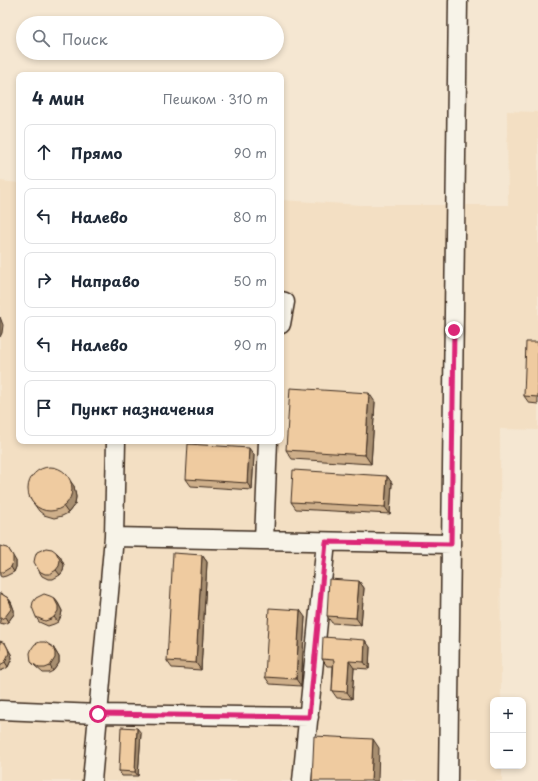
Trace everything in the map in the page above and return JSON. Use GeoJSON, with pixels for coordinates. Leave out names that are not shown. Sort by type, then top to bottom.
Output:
{"type":"FeatureCollection","features":[{"type":"Feature","properties":{"kind":"lane"},"geometry":{"type":"LineString","coordinates":[[448,781],[458,0]]}},
{"type":"Feature","properties":{"kind":"lane"},"geometry":{"type":"LineString","coordinates":[[92,781],[114,537],[116,444]]}},
{"type":"Feature","properties":{"kind":"lane"},"geometry":{"type":"LineString","coordinates":[[264,540],[268,444]]}},
{"type":"Feature","properties":{"kind":"lane"},"geometry":{"type":"LineString","coordinates":[[114,537],[451,544]]}},
{"type":"Feature","properties":{"kind":"lane"},"geometry":{"type":"LineString","coordinates":[[302,781],[326,542]]}},
{"type":"Feature","properties":{"kind":"lane"},"geometry":{"type":"LineString","coordinates":[[0,710],[98,714],[309,717]]}},
{"type":"Feature","properties":{"kind":"shaded area"},"geometry":{"type":"Polygon","coordinates":[[[507,111],[538,112],[538,430],[500,429],[501,697],[490,697],[490,769],[502,769],[502,781],[0,781],[0,181],[16,183],[16,444],[284,444],[284,200],[361,205],[508,205],[507,111]]]}},
{"type":"Feature","properties":{"kind":"building"},"geometry":{"type":"Polygon","coordinates":[[[526,342],[538,342],[538,397],[524,396],[526,342]]]}},
{"type":"Feature","properties":{"kind":"building"},"geometry":{"type":"Polygon","coordinates":[[[290,388],[369,393],[365,455],[286,450],[290,388]]]}},
{"type":"Feature","properties":{"kind":"building"},"geometry":{"type":"Polygon","coordinates":[[[188,444],[249,448],[247,483],[186,479],[188,444]]]}},
{"type":"Feature","properties":{"kind":"building"},"geometry":{"type":"Polygon","coordinates":[[[50,467],[62,471],[68,477],[72,489],[68,501],[62,507],[50,511],[38,507],[32,501],[28,489],[32,477],[38,471],[50,467]]]}},
{"type":"Feature","properties":{"kind":"building"},"geometry":{"type":"Polygon","coordinates":[[[293,470],[387,476],[385,507],[291,502],[293,470]]]}},
{"type":"Feature","properties":{"kind":"building"},"geometry":{"type":"Polygon","coordinates":[[[0,546],[8,548],[13,556],[11,567],[3,572],[0,572],[0,546]]]}},
{"type":"Feature","properties":{"kind":"building"},"geometry":{"type":"Polygon","coordinates":[[[46,548],[52,549],[56,552],[60,560],[59,566],[50,574],[45,574],[39,571],[34,562],[37,552],[46,548]]]}},
{"type":"Feature","properties":{"kind":"building"},"geometry":{"type":"Polygon","coordinates":[[[173,553],[202,555],[196,663],[167,661],[173,553]]]}},
{"type":"Feature","properties":{"kind":"building"},"geometry":{"type":"Polygon","coordinates":[[[329,579],[359,581],[356,618],[327,616],[329,579]]]}},
{"type":"Feature","properties":{"kind":"building"},"geometry":{"type":"Polygon","coordinates":[[[0,593],[8,598],[11,605],[11,609],[5,617],[1,619],[0,619],[0,593]]]}},
{"type":"Feature","properties":{"kind":"building"},"geometry":{"type":"Polygon","coordinates":[[[44,594],[54,598],[58,606],[58,611],[54,617],[45,621],[36,617],[32,607],[36,598],[44,594]]]}},
{"type":"Feature","properties":{"kind":"building"},"geometry":{"type":"Polygon","coordinates":[[[269,608],[300,610],[296,679],[265,677],[269,608]]]}},
{"type":"Feature","properties":{"kind":"building"},"geometry":{"type":"Polygon","coordinates":[[[323,637],[365,640],[364,662],[349,661],[347,692],[332,691],[334,660],[322,659],[323,637]]]}},
{"type":"Feature","properties":{"kind":"building"},"geometry":{"type":"Polygon","coordinates":[[[0,641],[5,643],[9,653],[5,662],[0,665],[0,641]]]}},
{"type":"Feature","properties":{"kind":"building"},"geometry":{"type":"Polygon","coordinates":[[[45,642],[53,647],[55,653],[55,658],[50,666],[45,668],[39,668],[31,662],[30,653],[32,648],[35,644],[45,642]]]}},
{"type":"Feature","properties":{"kind":"building"},"geometry":{"type":"Polygon","coordinates":[[[121,727],[137,728],[135,772],[119,771],[121,727]]]}},
{"type":"Feature","properties":{"kind":"building"},"geometry":{"type":"Polygon","coordinates":[[[314,736],[373,739],[371,781],[312,781],[314,736]]]}},
{"type":"Feature","properties":{"kind":"route"},"geometry":{"type":"LineString","coordinates":[[98,714],[309,717],[326,542],[451,544],[454,330]]}}]}
